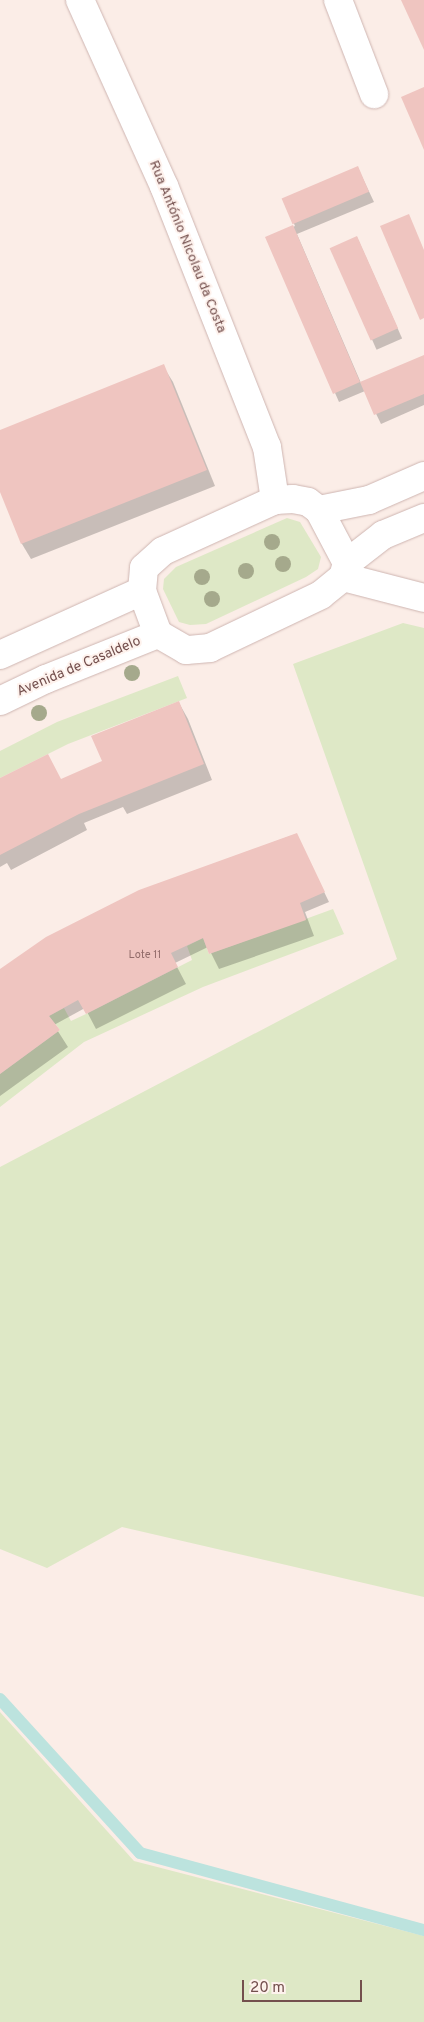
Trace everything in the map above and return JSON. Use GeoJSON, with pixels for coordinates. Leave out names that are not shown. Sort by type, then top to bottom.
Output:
{"type":"FeatureCollection","features":[{"type":"Feature","properties":{"kind":"street","name":"Rua António Nicolau da Costa"},"geometry":{"type":"LineString","coordinates":[[80,0],[164,186],[267,447],[275,500]]}},
{"type":"Feature","properties":{"kind":"street"},"geometry":{"type":"LineString","coordinates":[[338,0],[374,94]]}},
{"type":"Feature","properties":{"kind":"street"},"geometry":{"type":"LineString","coordinates":[[424,476],[369,500],[319,510],[345,570],[424,598]]}},
{"type":"Feature","properties":{"kind":"street","name":"Avenida de Casaldelo"},"geometry":{"type":"LineString","coordinates":[[319,510],[308,502],[293,499],[275,500],[163,551],[144,568],[142,590],[158,634],[186,650],[210,648],[321,595],[383,535],[424,518]]}},
{"type":"Feature","properties":{"kind":"street"},"geometry":{"type":"LineString","coordinates":[[0,655],[142,590]]}},
{"type":"Feature","properties":{"kind":"street","name":"Avenida de Casaldelo"},"geometry":{"type":"LineString","coordinates":[[0,701],[158,634]]}},
{"type":"Feature","properties":{"kind":"green space"},"geometry":{"type":"Polygon","coordinates":[[[287,518],[300,522],[321,557],[318,569],[306,577],[206,624],[190,625],[179,622],[163,589],[164,579],[176,567],[287,518]]]}},
{"type":"Feature","properties":{"kind":"green space"},"geometry":{"type":"Polygon","coordinates":[[[403,623],[424,628],[424,1597],[122,1527],[47,1568],[0,1549],[0,1167],[397,959],[293,664],[403,623]]]}},
{"type":"Feature","properties":{"kind":"green space"},"geometry":{"type":"Polygon","coordinates":[[[178,676],[187,698],[68,744],[0,778],[0,751],[57,722],[178,676]]]}},
{"type":"Feature","properties":{"kind":"green space"},"geometry":{"type":"Polygon","coordinates":[[[333,909],[344,934],[203,987],[84,1042],[0,1107],[0,1074],[60,1030],[49,1016],[64,1008],[71,1021],[86,1014],[192,960],[187,946],[203,938],[209,954],[333,909]]]}},
{"type":"Feature","properties":{"kind":"green space"},"geometry":{"type":"Polygon","coordinates":[[[0,1712],[134,1861],[424,1936],[424,2022],[0,2022],[0,1712]]]}},
{"type":"Feature","properties":{"kind":"building"},"geometry":{"type":"Polygon","coordinates":[[[401,0],[424,0],[424,50],[401,0]]]}},
{"type":"Feature","properties":{"kind":"building"},"geometry":{"type":"Polygon","coordinates":[[[424,87],[424,150],[401,97],[424,87]]]}},
{"type":"Feature","properties":{"kind":"building"},"geometry":{"type":"Polygon","coordinates":[[[358,166],[369,192],[293,224],[282,198],[358,166]]]}},
{"type":"Feature","properties":{"kind":"building"},"geometry":{"type":"Polygon","coordinates":[[[409,214],[424,250],[424,318],[420,320],[380,226],[409,214]]]}},
{"type":"Feature","properties":{"kind":"building"},"geometry":{"type":"Polygon","coordinates":[[[293,225],[360,382],[333,394],[265,237],[293,225]]]}},
{"type":"Feature","properties":{"kind":"building"},"geometry":{"type":"Polygon","coordinates":[[[357,236],[398,328],[371,340],[330,248],[357,236]]]}},
{"type":"Feature","properties":{"kind":"building"},"geometry":{"type":"Polygon","coordinates":[[[424,355],[424,394],[374,415],[360,382],[424,355]]]}},
{"type":"Feature","properties":{"kind":"building"},"geometry":{"type":"Polygon","coordinates":[[[164,364],[207,470],[21,544],[0,492],[0,430],[164,364]]]}},
{"type":"Feature","properties":{"kind":"building"},"geometry":{"type":"Polygon","coordinates":[[[179,701],[204,764],[79,814],[0,855],[0,778],[48,754],[61,779],[102,761],[91,736],[179,701]]]}},
{"type":"Feature","properties":{"kind":"building"},"geometry":{"type":"Polygon","coordinates":[[[297,833],[325,892],[300,903],[306,920],[209,954],[203,938],[171,953],[178,967],[86,1014],[78,1000],[49,1016],[60,1030],[0,1074],[0,969],[46,937],[139,890],[297,833]]]}},
{"type":"Feature","properties":{"kind":"waterway"},"geometry":{"type":"LineString","coordinates":[[0,1699],[140,1853],[424,1930]]}}]}
